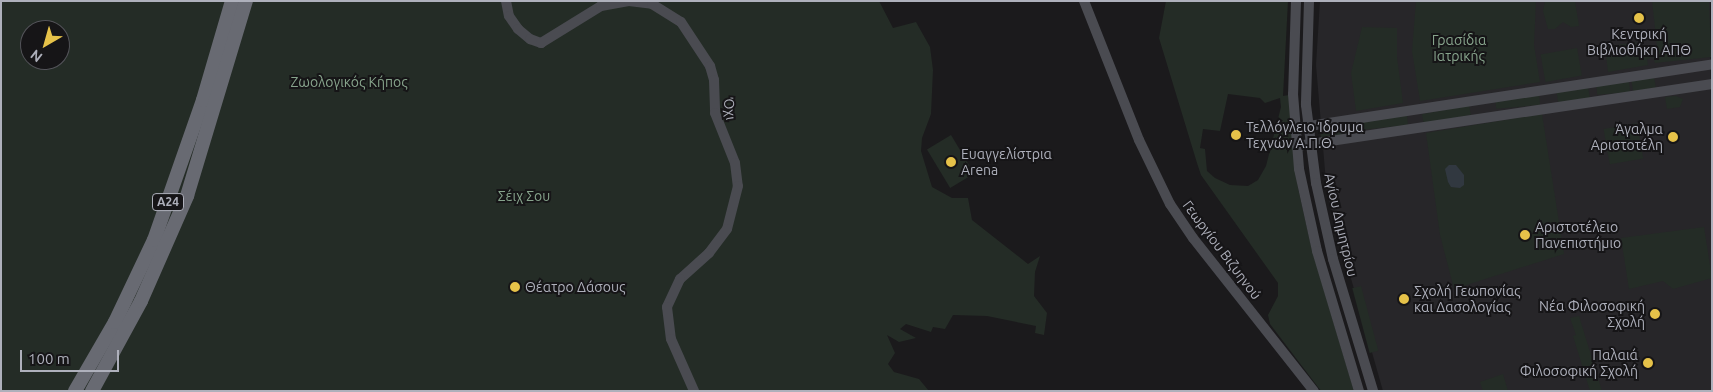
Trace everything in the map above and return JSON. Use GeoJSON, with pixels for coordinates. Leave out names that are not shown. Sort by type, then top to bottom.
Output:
{"type":"FeatureCollection","features":[{"type":"Feature","properties":{"kind":"highway","name":"Α24"},"geometry":{"type":"LineString","coordinates":[[75,391],[116,322],[154,240],[203,100],[232,1]]}},
{"type":"Feature","properties":{"kind":"highway","name":"Α24"},"geometry":{"type":"LineString","coordinates":[[92,391],[141,301],[187,196],[246,1]]}},
{"type":"Feature","properties":{"kind":"main road","name":"Όχι"},"geometry":{"type":"LineString","coordinates":[[506,1],[509,16],[516,27],[540,43],[549,41],[601,6],[620,2],[647,3],[668,12],[681,22],[710,66],[714,80],[714,113],[735,163],[738,186],[727,229],[709,253],[680,279],[666,307],[670,339],[694,391]]}},
{"type":"Feature","properties":{"kind":"main road","name":"Γεωργίου Βιζυηνού"},"geometry":{"type":"LineString","coordinates":[[1084,1],[1139,140],[1170,204],[1193,238],[1314,391]]}},
{"type":"Feature","properties":{"kind":"main road","name":"Αγίου Δημητρίου"},"geometry":{"type":"LineString","coordinates":[[1296,1],[1292,72],[1297,146],[1311,225],[1359,391]]}},
{"type":"Feature","properties":{"kind":"main road","name":"Αγίου Δημητρίου"},"geometry":{"type":"LineString","coordinates":[[1309,1],[1305,76],[1310,144],[1329,244],[1373,391]]}},
{"type":"Feature","properties":{"kind":"main road"},"geometry":{"type":"LineString","coordinates":[[1296,128],[1712,64]]}},
{"type":"Feature","properties":{"kind":"main road"},"geometry":{"type":"LineString","coordinates":[[1297,146],[1712,84]]}},
{"type":"Feature","properties":{"kind":"shaded area","name":"Αριστοτέλειο Πανεπιστήμιο"},"geometry":{"type":"Polygon","coordinates":[[[1320,1],[1710,1],[1712,391],[1383,391],[1327,194],[1316,65],[1320,1]]]}},
{"type":"Feature","properties":{"kind":"shaded area"},"geometry":{"type":"Polygon","coordinates":[[[1449,165],[1456,165],[1464,175],[1464,185],[1460,188],[1451,187],[1448,182],[1445,169],[1449,165]]]}},
{"type":"Feature","properties":{"kind":"green space","name":"Σέιχ Σου"},"geometry":{"type":"Polygon","coordinates":[[[1,1],[879,1],[893,28],[916,22],[930,47],[933,70],[931,114],[922,138],[921,151],[932,187],[952,198],[968,198],[972,220],[1028,264],[1040,256],[1035,272],[1034,296],[1047,313],[1044,335],[1035,333],[1036,326],[987,316],[953,315],[945,329],[933,327],[931,332],[906,324],[900,329],[916,338],[899,342],[887,335],[895,353],[888,364],[894,372],[919,379],[929,391],[1,391],[1,1]]]}},
{"type":"Feature","properties":{"kind":"green space"},"geometry":{"type":"Polygon","coordinates":[[[1166,1],[1288,1],[1283,96],[1289,95],[1298,188],[1312,250],[1354,391],[1321,391],[1270,324],[1268,315],[1278,296],[1278,283],[1201,175],[1159,38],[1166,1]],[[1228,94],[1220,131],[1203,129],[1200,148],[1205,149],[1207,171],[1215,178],[1230,185],[1248,186],[1258,180],[1266,166],[1281,107],[1280,98],[1265,103],[1260,98],[1228,94]]]}},
{"type":"Feature","properties":{"kind":"green space","name":"Γρασίδια Ιατρικής"},"geometry":{"type":"Polygon","coordinates":[[[1416,1],[1536,1],[1534,45],[1540,82],[1420,101],[1412,51],[1416,1]]]}},
{"type":"Feature","properties":{"kind":"green space"},"geometry":{"type":"Polygon","coordinates":[[[1545,1],[1575,1],[1579,26],[1571,27],[1563,22],[1555,29],[1548,29],[1543,11],[1545,1]]]}},
{"type":"Feature","properties":{"kind":"green space"},"geometry":{"type":"Polygon","coordinates":[[[1652,1],[1709,1],[1711,57],[1655,63],[1653,57],[1647,59],[1648,65],[1608,72],[1605,47],[1636,42],[1638,50],[1657,46],[1652,1]]]}},
{"type":"Feature","properties":{"kind":"green space"},"geometry":{"type":"Polygon","coordinates":[[[1362,27],[1397,28],[1397,57],[1403,103],[1356,111],[1351,73],[1362,27]]]}},
{"type":"Feature","properties":{"kind":"green space"},"geometry":{"type":"Polygon","coordinates":[[[1577,48],[1582,76],[1545,82],[1541,54],[1577,48]]]}},
{"type":"Feature","properties":{"kind":"green space"},"geometry":{"type":"Polygon","coordinates":[[[1654,76],[1656,88],[1633,91],[1631,80],[1654,76]]]}},
{"type":"Feature","properties":{"kind":"green space"},"geometry":{"type":"Polygon","coordinates":[[[1629,80],[1630,92],[1597,95],[1596,83],[1629,80]]]}},
{"type":"Feature","properties":{"kind":"green space"},"geometry":{"type":"Polygon","coordinates":[[[1588,86],[1590,98],[1558,103],[1556,91],[1588,86]]]}},
{"type":"Feature","properties":{"kind":"green space"},"geometry":{"type":"Polygon","coordinates":[[[1539,93],[1540,105],[1496,109],[1495,97],[1539,93]]]}},
{"type":"Feature","properties":{"kind":"green space"},"geometry":{"type":"Polygon","coordinates":[[[1676,96],[1683,99],[1680,107],[1667,109],[1665,97],[1676,96]]]}},
{"type":"Feature","properties":{"kind":"green space"},"geometry":{"type":"Polygon","coordinates":[[[1469,105],[1471,115],[1424,124],[1422,114],[1469,105]]]}},
{"type":"Feature","properties":{"kind":"green space"},"geometry":{"type":"Polygon","coordinates":[[[1542,114],[1564,254],[1454,289],[1440,235],[1426,133],[1542,114]]]}},
{"type":"Feature","properties":{"kind":"green space"},"geometry":{"type":"Polygon","coordinates":[[[1407,115],[1408,125],[1355,130],[1354,121],[1407,115]]]}},
{"type":"Feature","properties":{"kind":"green space"},"geometry":{"type":"Polygon","coordinates":[[[1637,123],[1643,158],[1610,164],[1604,129],[1637,123]]]}},
{"type":"Feature","properties":{"kind":"green space"},"geometry":{"type":"Polygon","coordinates":[[[1350,124],[1352,134],[1321,140],[1320,130],[1350,124]]]}},
{"type":"Feature","properties":{"kind":"green space","name":"Ευαγγελίστρια Arena"},"geometry":{"type":"Polygon","coordinates":[[[951,135],[974,174],[950,188],[927,149],[951,135]]]}},
{"type":"Feature","properties":{"kind":"green space"},"geometry":{"type":"Polygon","coordinates":[[[1704,227],[1712,278],[1673,289],[1663,281],[1629,289],[1621,238],[1704,227]]]}},
{"type":"Feature","properties":{"kind":"green space"},"geometry":{"type":"Polygon","coordinates":[[[1361,286],[1378,351],[1370,353],[1352,288],[1361,286]]]}},
{"type":"Feature","properties":{"kind":"green space"},"geometry":{"type":"Polygon","coordinates":[[[1579,316],[1602,391],[1590,391],[1573,336],[1576,335],[1570,318],[1579,316]]]}},
{"type":"Feature","properties":{"kind":"green space"},"geometry":{"type":"Polygon","coordinates":[[[1503,374],[1508,391],[1483,391],[1480,382],[1503,374]]]}},
{"type":"Feature","properties":{"kind":"place","name":"Κεντρική Βιβλιοθήκη ΑΠΘ"},"geometry":{"type":"Point","coordinates":[1639,18]}},
{"type":"Feature","properties":{"kind":"place","name":"Τελλόγλειο Ίδρυμα Τεχνών Α.Π.Θ."},"geometry":{"type":"Point","coordinates":[1236,135]}},
{"type":"Feature","properties":{"kind":"place","name":"Άγαλμα Αριστοτέλη"},"geometry":{"type":"Point","coordinates":[1673,137]}},
{"type":"Feature","properties":{"kind":"place","name":"Ευαγγελίστρια Arena"},"geometry":{"type":"Point","coordinates":[951,162]}},
{"type":"Feature","properties":{"kind":"place","name":"Αριστοτέλειο Πανεπιστήμιο"},"geometry":{"type":"Point","coordinates":[1525,235]}},
{"type":"Feature","properties":{"kind":"place","name":"Θέατρο Δάσους"},"geometry":{"type":"Point","coordinates":[515,287]}},
{"type":"Feature","properties":{"kind":"place","name":"Σχολή Γεωπονίας και Δασολογίας"},"geometry":{"type":"Point","coordinates":[1404,299]}},
{"type":"Feature","properties":{"kind":"place","name":"Νέα Φιλοσοφική Σχολή"},"geometry":{"type":"Point","coordinates":[1655,314]}},
{"type":"Feature","properties":{"kind":"place","name":"Παλαιά Φιλοσοφική Σχολή"},"geometry":{"type":"Point","coordinates":[1648,363]}},
{"type":"Feature","properties":{"kind":"park label","name":"Ζωολογικός Κήπος"},"geometry":{"type":"Point","coordinates":[349,82]}}]}
